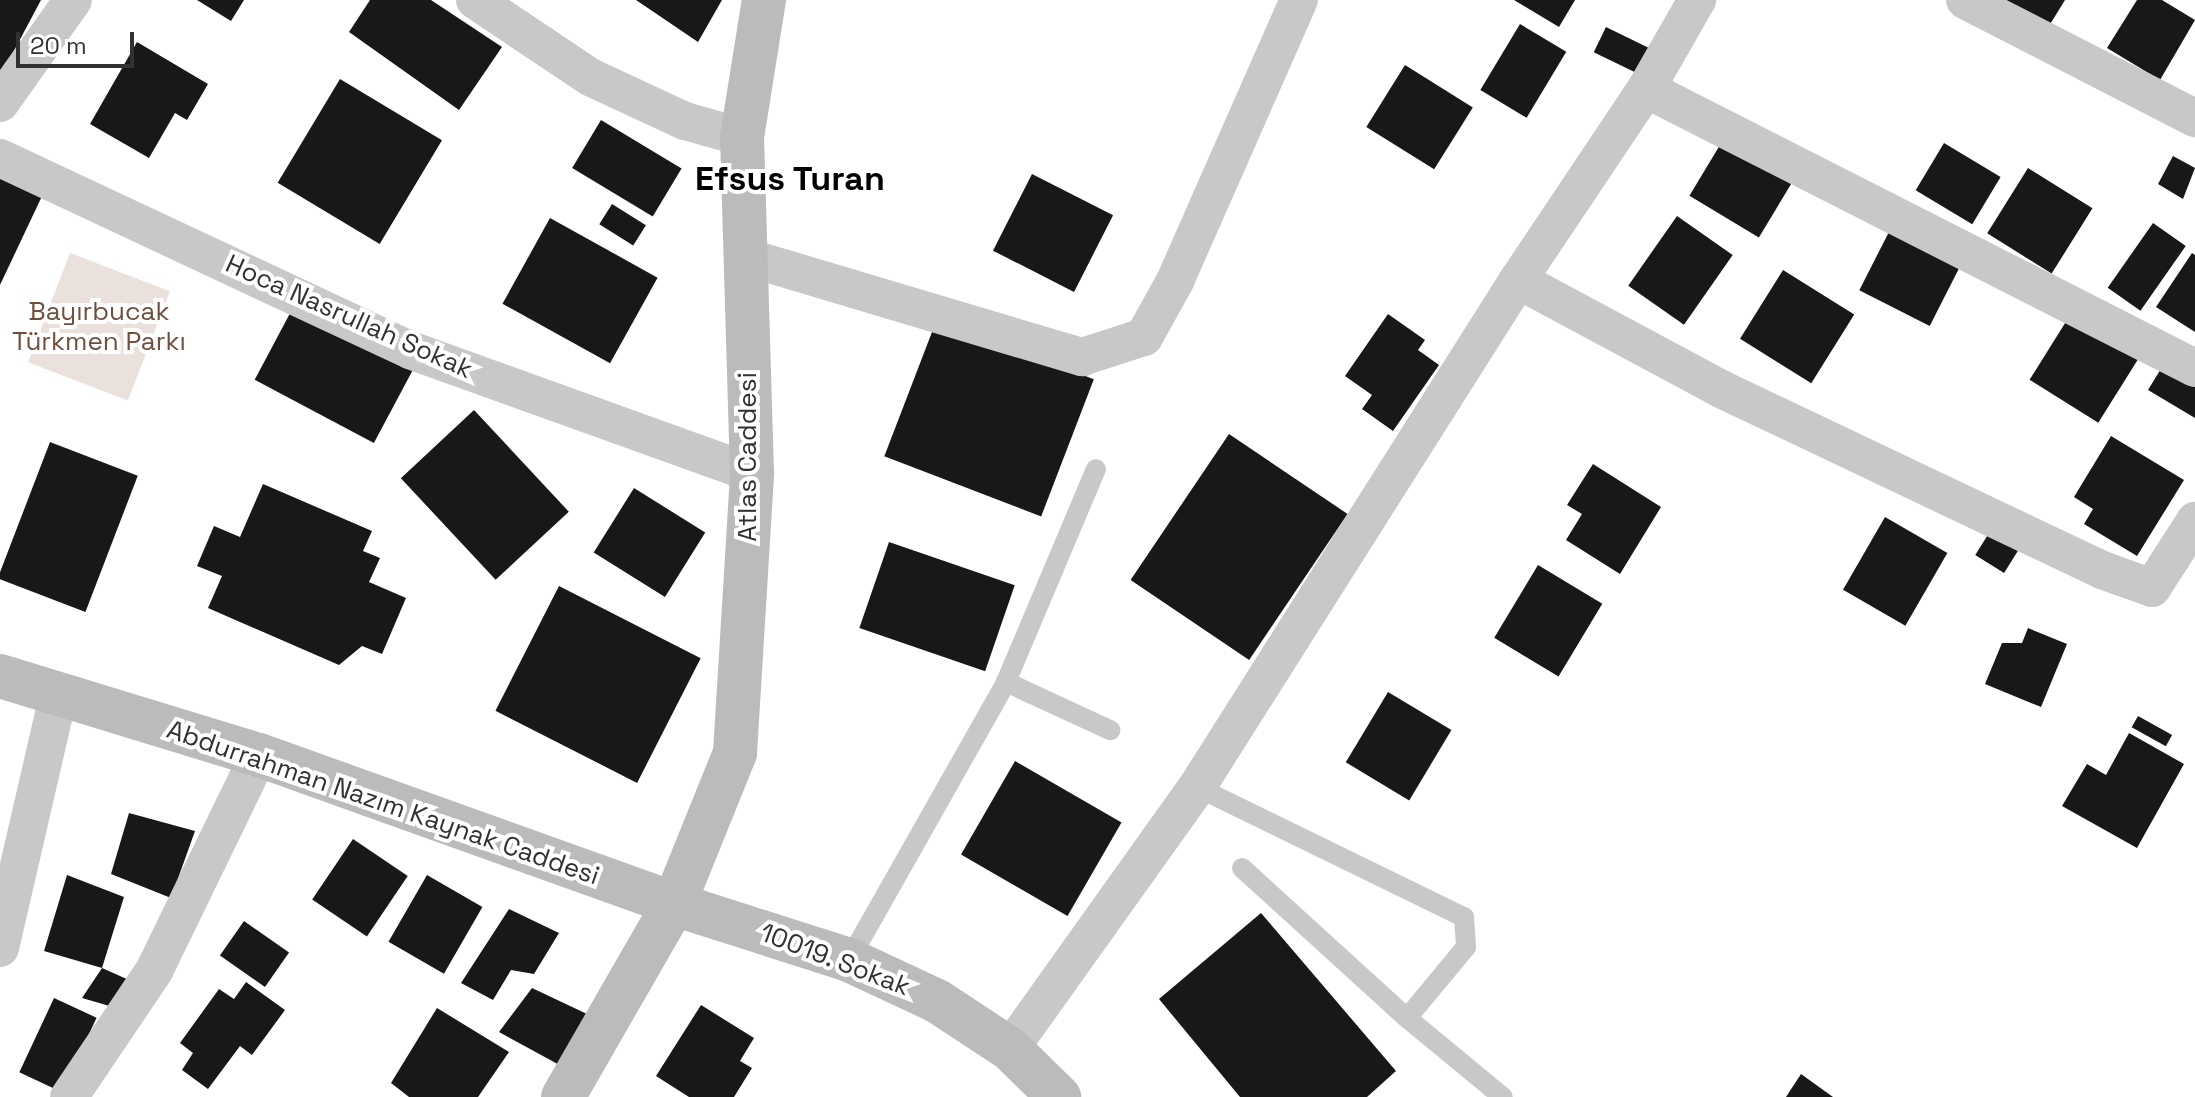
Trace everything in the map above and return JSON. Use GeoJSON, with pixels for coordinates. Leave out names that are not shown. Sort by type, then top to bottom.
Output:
{"type":"FeatureCollection","features":[{"type":"Feature","properties":{"kind":"street"},"geometry":{"type":"LineString","coordinates":[[0,103],[73,0]]}},
{"type":"Feature","properties":{"kind":"street"},"geometry":{"type":"LineString","coordinates":[[475,0],[590,77],[685,121],[742,137]]}},
{"type":"Feature","properties":{"kind":"street","name":"Atlas Caddesi"},"geometry":{"type":"LineString","coordinates":[[563,1097],[674,904],[735,753],[752,473],[742,137],[764,0]]}},
{"type":"Feature","properties":{"kind":"street"},"geometry":{"type":"LineString","coordinates":[[746,257],[1082,357],[1144,337],[1175,281],[1299,0]]}},
{"type":"Feature","properties":{"kind":"street"},"geometry":{"type":"LineString","coordinates":[[1010,1049],[1197,787],[1518,280],[1646,89],[1697,0]]}},
{"type":"Feature","properties":{"kind":"street"},"geometry":{"type":"LineString","coordinates":[[1965,0],[2195,118]]}},
{"type":"Feature","properties":{"kind":"street"},"geometry":{"type":"LineString","coordinates":[[1646,89],[2195,368]]}},
{"type":"Feature","properties":{"kind":"street","name":"Hoca Nasrullah Sokak"},"geometry":{"type":"LineString","coordinates":[[0,158],[410,350],[752,473]]}},
{"type":"Feature","properties":{"kind":"street"},"geometry":{"type":"LineString","coordinates":[[1518,280],[1721,389],[2102,570],[2152,588],[2195,521]]}},
{"type":"Feature","properties":{"kind":"street","name":"Abdurrahman Nazım Kaynak Caddesi"},"geometry":{"type":"LineString","coordinates":[[0,676],[259,755],[674,904]]}},
{"type":"Feature","properties":{"kind":"street"},"geometry":{"type":"LineString","coordinates":[[0,948],[58,696]]}},
{"type":"Feature","properties":{"kind":"street"},"geometry":{"type":"LineString","coordinates":[[69,1097],[154,971],[259,755]]}},
{"type":"Feature","properties":{"kind":"street","name":"10019. Sokak"},"geometry":{"type":"LineString","coordinates":[[674,904],[849,960],[937,1001],[1010,1049],[1059,1097]]}},
{"type":"Feature","properties":{"kind":"lane"},"geometry":{"type":"LineString","coordinates":[[849,960],[1006,682],[1096,469]]}},
{"type":"Feature","properties":{"kind":"lane"},"geometry":{"type":"LineString","coordinates":[[1006,682],[1110,730]]}},
{"type":"Feature","properties":{"kind":"lane"},"geometry":{"type":"LineString","coordinates":[[1197,787],[1464,917],[1466,947],[1407,1018]]}},
{"type":"Feature","properties":{"kind":"lane"},"geometry":{"type":"LineString","coordinates":[[1242,868],[1407,1018],[1503,1097]]}},
{"type":"Feature","properties":{"kind":"green space","name":"Bayırbucak Türkmen Parkı"},"geometry":{"type":"Polygon","coordinates":[[[70,253],[170,291],[128,401],[28,362],[70,253]]]}},
{"type":"Feature","properties":{"kind":"building"},"geometry":{"type":"Polygon","coordinates":[[[0,0],[41,0],[0,77],[0,0]]]}},
{"type":"Feature","properties":{"kind":"building"},"geometry":{"type":"Polygon","coordinates":[[[197,0],[244,0],[231,21],[197,0]]]}},
{"type":"Feature","properties":{"kind":"building"},"geometry":{"type":"Polygon","coordinates":[[[370,0],[431,0],[502,47],[459,110],[349,32],[370,0]]]}},
{"type":"Feature","properties":{"kind":"building"},"geometry":{"type":"Polygon","coordinates":[[[636,0],[722,0],[698,42],[636,0]]]}},
{"type":"Feature","properties":{"kind":"building"},"geometry":{"type":"Polygon","coordinates":[[[1514,0],[1575,0],[1559,27],[1514,0]]]}},
{"type":"Feature","properties":{"kind":"building"},"geometry":{"type":"Polygon","coordinates":[[[2005,0],[2065,0],[2049,26],[2005,0]]]}},
{"type":"Feature","properties":{"kind":"building"},"geometry":{"type":"Polygon","coordinates":[[[2137,0],[2162,0],[2195,20],[2160,80],[2107,48],[2137,0]]]}},
{"type":"Feature","properties":{"kind":"building"},"geometry":{"type":"Polygon","coordinates":[[[1520,24],[1566,52],[1527,118],[1480,90],[1520,24]]]}},
{"type":"Feature","properties":{"kind":"building"},"geometry":{"type":"Polygon","coordinates":[[[1606,27],[1658,52],[1646,78],[1594,52],[1606,27]]]}},
{"type":"Feature","properties":{"kind":"building"},"geometry":{"type":"Polygon","coordinates":[[[137,42],[208,84],[187,120],[175,113],[149,158],[90,124],[137,42]]]}},
{"type":"Feature","properties":{"kind":"building"},"geometry":{"type":"Polygon","coordinates":[[[1405,65],[1473,107],[1434,169],[1366,127],[1405,65]]]}},
{"type":"Feature","properties":{"kind":"building"},"geometry":{"type":"Polygon","coordinates":[[[340,79],[442,140],[380,244],[278,183],[340,79]]]}},
{"type":"Feature","properties":{"kind":"building"},"geometry":{"type":"Polygon","coordinates":[[[601,120],[682,168],[653,216],[572,168],[601,120]]]}},
{"type":"Feature","properties":{"kind":"building"},"geometry":{"type":"Polygon","coordinates":[[[1726,135],[1795,177],[1759,238],[1689,196],[1726,135]]]}},
{"type":"Feature","properties":{"kind":"building"},"geometry":{"type":"Polygon","coordinates":[[[1944,143],[2001,177],[1972,224],[1916,190],[1944,143]]]}},
{"type":"Feature","properties":{"kind":"building"},"geometry":{"type":"Polygon","coordinates":[[[2173,156],[2195,168],[2183,199],[2158,184],[2173,156]]]}},
{"type":"Feature","properties":{"kind":"building"},"geometry":{"type":"Polygon","coordinates":[[[2028,168],[2092,208],[2052,274],[1987,233],[2028,168]]]}},
{"type":"Feature","properties":{"kind":"building"},"geometry":{"type":"Polygon","coordinates":[[[0,173],[43,194],[0,285],[0,173]]]}},
{"type":"Feature","properties":{"kind":"building"},"geometry":{"type":"Polygon","coordinates":[[[1032,174],[1113,215],[1074,292],[993,251],[1032,174]]]}},
{"type":"Feature","properties":{"kind":"building"},"geometry":{"type":"Polygon","coordinates":[[[612,204],[646,225],[633,246],[599,224],[612,204]]]}},
{"type":"Feature","properties":{"kind":"building"},"geometry":{"type":"Polygon","coordinates":[[[1677,216],[1733,255],[1684,325],[1628,286],[1677,216]]]}},
{"type":"Feature","properties":{"kind":"building"},"geometry":{"type":"Polygon","coordinates":[[[550,218],[658,278],[610,363],[502,304],[550,218]]]}},
{"type":"Feature","properties":{"kind":"building"},"geometry":{"type":"Polygon","coordinates":[[[2153,223],[2186,246],[2140,311],[2108,288],[2153,223]]]}},
{"type":"Feature","properties":{"kind":"building"},"geometry":{"type":"Polygon","coordinates":[[[1892,226],[1962,262],[1930,326],[1859,290],[1892,226]]]}},
{"type":"Feature","properties":{"kind":"building"},"geometry":{"type":"Polygon","coordinates":[[[2192,253],[2195,255],[2195,332],[2156,307],[2192,253]]]}},
{"type":"Feature","properties":{"kind":"building"},"geometry":{"type":"Polygon","coordinates":[[[1783,270],[1854,315],[1811,383],[1740,339],[1783,270]]]}},
{"type":"Feature","properties":{"kind":"building"},"geometry":{"type":"Polygon","coordinates":[[[296,302],[415,365],[374,443],[255,380],[296,302]]]}},
{"type":"Feature","properties":{"kind":"building"},"geometry":{"type":"Polygon","coordinates":[[[2072,312],[2141,355],[2098,423],[2030,380],[2072,312]]]}},
{"type":"Feature","properties":{"kind":"building"},"geometry":{"type":"Polygon","coordinates":[[[1388,314],[1425,340],[1418,350],[1439,365],[1393,431],[1362,409],[1372,395],[1345,376],[1388,314]]]}},
{"type":"Feature","properties":{"kind":"building"},"geometry":{"type":"Polygon","coordinates":[[[937,319],[1094,379],[1041,516],[884,456],[937,319]]]}},
{"type":"Feature","properties":{"kind":"building"},"geometry":{"type":"Polygon","coordinates":[[[2162,367],[2195,387],[2195,418],[2148,390],[2162,367]]]}},
{"type":"Feature","properties":{"kind":"building"},"geometry":{"type":"Polygon","coordinates":[[[474,410],[569,512],[496,580],[401,478],[474,410]]]}},
{"type":"Feature","properties":{"kind":"building"},"geometry":{"type":"Polygon","coordinates":[[[1229,434],[1348,514],[1249,660],[1131,580],[1229,434]]]}},
{"type":"Feature","properties":{"kind":"building"},"geometry":{"type":"Polygon","coordinates":[[[2111,436],[2184,480],[2137,556],[2084,524],[2093,509],[2074,497],[2111,436]]]}},
{"type":"Feature","properties":{"kind":"building"},"geometry":{"type":"Polygon","coordinates":[[[50,442],[138,476],[85,612],[0,579],[50,442]]]}},
{"type":"Feature","properties":{"kind":"building"},"geometry":{"type":"Polygon","coordinates":[[[1593,464],[1661,507],[1620,574],[1566,540],[1582,514],[1567,505],[1593,464]]]}},
{"type":"Feature","properties":{"kind":"building"},"geometry":{"type":"Polygon","coordinates":[[[263,484],[372,531],[363,551],[380,558],[369,582],[406,598],[382,654],[362,646],[339,665],[208,608],[222,576],[197,566],[214,526],[240,537],[263,484]]]}},
{"type":"Feature","properties":{"kind":"building"},"geometry":{"type":"Polygon","coordinates":[[[634,488],[705,533],[665,597],[594,552],[634,488]]]}},
{"type":"Feature","properties":{"kind":"building"},"geometry":{"type":"Polygon","coordinates":[[[1885,517],[1947,553],[1905,626],[1843,590],[1885,517]]]}},
{"type":"Feature","properties":{"kind":"building"},"geometry":{"type":"Polygon","coordinates":[[[1989,533],[2018,551],[2004,573],[1975,555],[1989,533]]]}},
{"type":"Feature","properties":{"kind":"building"},"geometry":{"type":"Polygon","coordinates":[[[889,542],[1015,585],[985,671],[859,628],[889,542]]]}},
{"type":"Feature","properties":{"kind":"building"},"geometry":{"type":"Polygon","coordinates":[[[1538,565],[1602,604],[1559,676],[1494,638],[1538,565]]]}},
{"type":"Feature","properties":{"kind":"building"},"geometry":{"type":"Polygon","coordinates":[[[559,586],[701,658],[637,783],[495,711],[559,586]]]}},
{"type":"Feature","properties":{"kind":"building"},"geometry":{"type":"Polygon","coordinates":[[[2028,628],[2067,644],[2041,707],[1985,684],[2002,643],[2022,643],[2028,628]]]}},
{"type":"Feature","properties":{"kind":"building"},"geometry":{"type":"Polygon","coordinates":[[[1388,692],[1451,730],[1409,800],[1346,762],[1388,692]]]}},
{"type":"Feature","properties":{"kind":"building"},"geometry":{"type":"Polygon","coordinates":[[[2138,716],[2172,735],[2166,746],[2132,727],[2138,716]]]}},
{"type":"Feature","properties":{"kind":"building"},"geometry":{"type":"Polygon","coordinates":[[[2129,733],[2184,764],[2137,848],[2062,806],[2087,764],[2106,775],[2129,733]]]}},
{"type":"Feature","properties":{"kind":"building"},"geometry":{"type":"Polygon","coordinates":[[[1015,761],[1122,822],[1068,916],[961,855],[1015,761]]]}},
{"type":"Feature","properties":{"kind":"building"},"geometry":{"type":"Polygon","coordinates":[[[129,813],[195,831],[171,898],[111,874],[129,813]]]}},
{"type":"Feature","properties":{"kind":"building"},"geometry":{"type":"Polygon","coordinates":[[[353,839],[408,876],[367,936],[312,900],[353,839]]]}},
{"type":"Feature","properties":{"kind":"building"},"geometry":{"type":"Polygon","coordinates":[[[67,875],[124,897],[102,968],[44,951],[67,875]]]}},
{"type":"Feature","properties":{"kind":"building"},"geometry":{"type":"Polygon","coordinates":[[[427,875],[482,907],[444,974],[388,942],[427,875]]]}},
{"type":"Feature","properties":{"kind":"building"},"geometry":{"type":"Polygon","coordinates":[[[509,909],[559,933],[534,974],[511,970],[493,1000],[461,983],[509,909]]]}},
{"type":"Feature","properties":{"kind":"building"},"geometry":{"type":"Polygon","coordinates":[[[1261,913],[1396,1071],[1367,1097],[1240,1097],[1159,999],[1261,913]]]}},
{"type":"Feature","properties":{"kind":"building"},"geometry":{"type":"Polygon","coordinates":[[[244,921],[289,953],[265,987],[220,955],[244,921]]]}},
{"type":"Feature","properties":{"kind":"building"},"geometry":{"type":"Polygon","coordinates":[[[102,968],[129,980],[113,1007],[82,998],[102,968]]]}},
{"type":"Feature","properties":{"kind":"building"},"geometry":{"type":"Polygon","coordinates":[[[246,982],[285,1010],[252,1055],[240,1046],[208,1089],[182,1070],[193,1053],[180,1043],[219,989],[234,999],[246,982]]]}},
{"type":"Feature","properties":{"kind":"building"},"geometry":{"type":"Polygon","coordinates":[[[532,988],[587,1014],[565,1068],[499,1032],[532,988]]]}},
{"type":"Feature","properties":{"kind":"building"},"geometry":{"type":"Polygon","coordinates":[[[54,998],[97,1018],[62,1092],[19,1072],[54,998]]]}},
{"type":"Feature","properties":{"kind":"building"},"geometry":{"type":"Polygon","coordinates":[[[701,1005],[754,1038],[740,1061],[752,1068],[734,1097],[689,1097],[656,1076],[701,1005]]]}},
{"type":"Feature","properties":{"kind":"building"},"geometry":{"type":"Polygon","coordinates":[[[437,1008],[509,1052],[478,1097],[409,1097],[391,1083],[437,1008]]]}},
{"type":"Feature","properties":{"kind":"building"},"geometry":{"type":"Polygon","coordinates":[[[1801,1074],[1833,1097],[1786,1097],[1801,1074]]]}},
{"type":"Feature","properties":{"kind":"district","name":"Efsus Turan"},"geometry":{"type":"Point","coordinates":[790,179]}}]}
